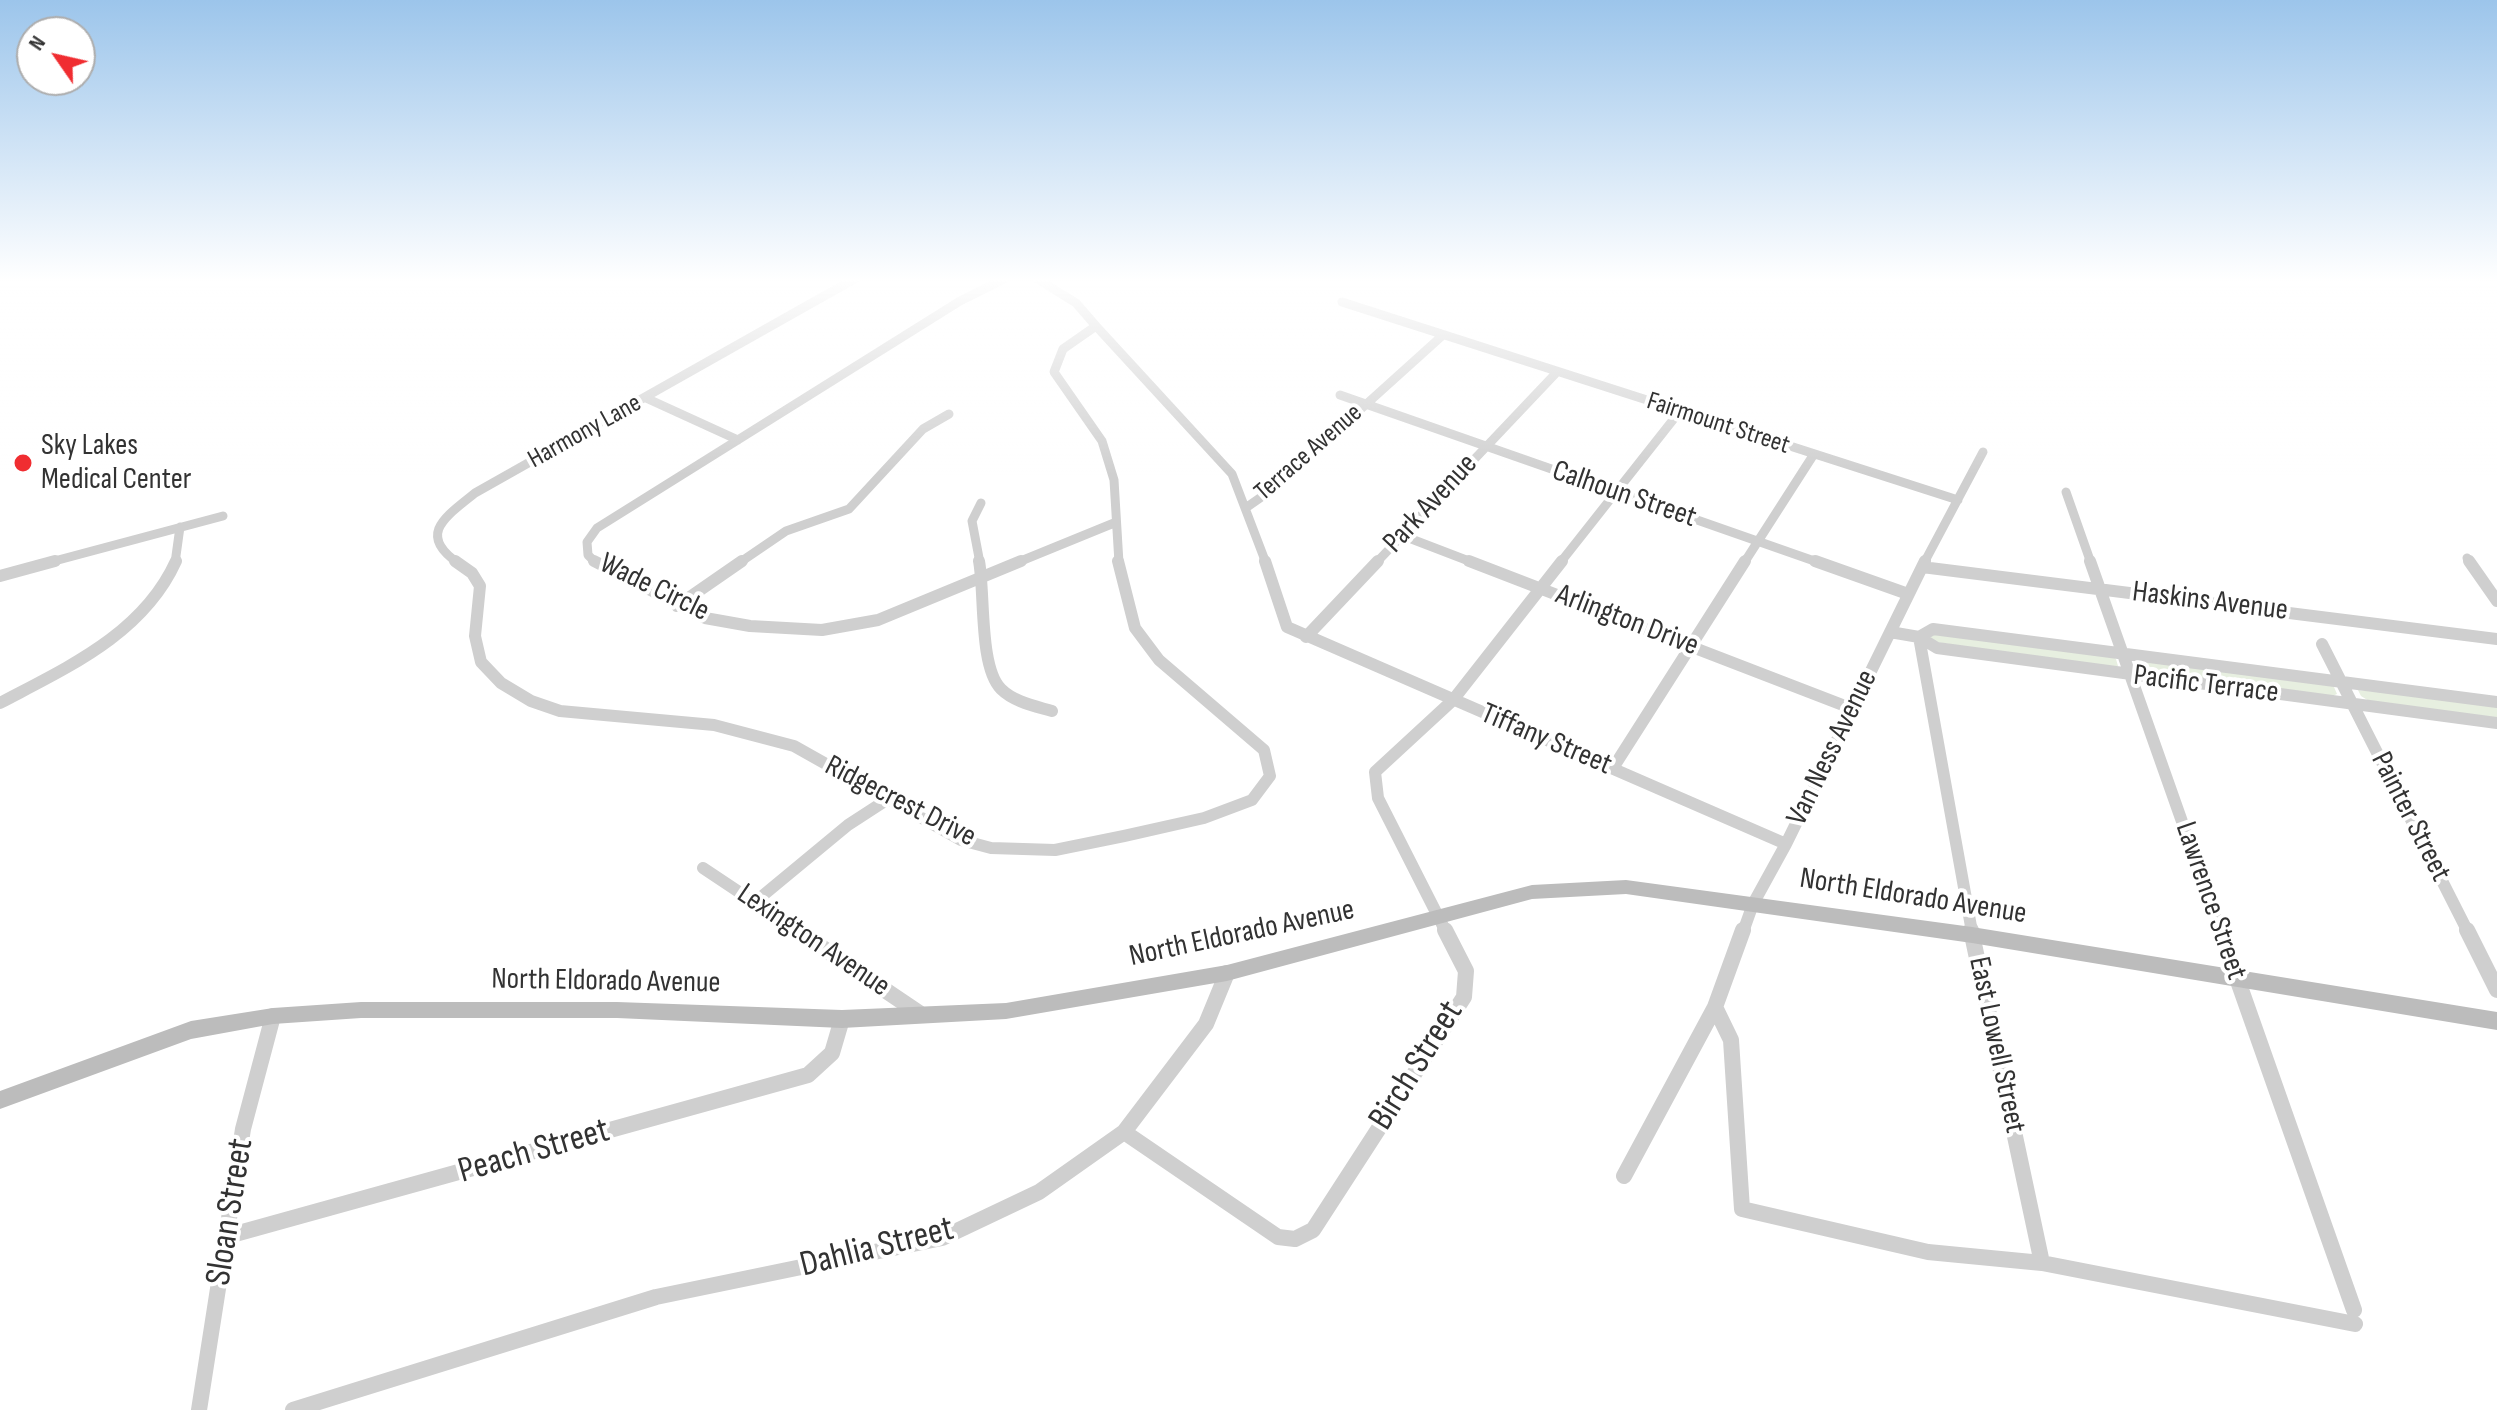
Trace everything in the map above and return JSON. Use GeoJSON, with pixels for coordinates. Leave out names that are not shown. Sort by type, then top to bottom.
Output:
{"type":"FeatureCollection","features":[{"type":"Feature","properties":{"kind":"street","name":"Harmony Lane"},"geometry":{"type":"LineString","coordinates":[[442,521],[475,493],[741,344]]}},
{"type":"Feature","properties":{"kind":"street","name":"Wade Circle"},"geometry":{"type":"LineString","coordinates":[[892,344],[597,528],[587,542],[588,555],[597,564],[705,618],[750,626],[822,630],[878,620],[1114,523]]}},
{"type":"Feature","properties":{"kind":"street"},"geometry":{"type":"LineString","coordinates":[[1066,344],[1055,356],[1054,372],[1102,441],[1114,480],[1114,523]]}},
{"type":"Feature","properties":{"kind":"street"},"geometry":{"type":"LineString","coordinates":[[1113,344],[1232,474],[1247,507],[1282,619],[1287,627],[1306,637]]}},
{"type":"Feature","properties":{"kind":"street","name":"Terrace Avenue"},"geometry":{"type":"LineString","coordinates":[[1247,507],[1270,491],[1433,344]]}},
{"type":"Feature","properties":{"kind":"street","name":"Fairmount Street"},"geometry":{"type":"LineString","coordinates":[[1470,344],[1958,500]]}},
{"type":"Feature","properties":{"kind":"street","name":"Park Avenue"},"geometry":{"type":"LineString","coordinates":[[1306,637],[1557,372]]}},
{"type":"Feature","properties":{"kind":"street","name":"Calhoun Street"},"geometry":{"type":"LineString","coordinates":[[1340,395],[1908,594]]}},
{"type":"Feature","properties":{"kind":"street"},"geometry":{"type":"LineString","coordinates":[[646,398],[738,440]]}},
{"type":"Feature","properties":{"kind":"street"},"geometry":{"type":"LineString","coordinates":[[1453,700],[1680,411]]}},
{"type":"Feature","properties":{"kind":"street"},"geometry":{"type":"LineString","coordinates":[[677,606],[786,531],[849,509],[923,429],[949,414]]}},
{"type":"Feature","properties":{"kind":"street","name":"Van Ness Avenue"},"geometry":{"type":"LineString","coordinates":[[1624,1176],[1715,1007],[1753,904],[1786,844],[1908,594],[1983,452]]}},
{"type":"Feature","properties":{"kind":"street"},"geometry":{"type":"LineString","coordinates":[[1613,768],[1814,454]]}},
{"type":"Feature","properties":{"kind":"street","name":"Lawrence Street"},"geometry":{"type":"LineString","coordinates":[[2042,1263],[2354,1317],[2066,492]]}},
{"type":"Feature","properties":{"kind":"street"},"geometry":{"type":"LineString","coordinates":[[981,503],[972,521],[982,577],[990,673],[1001,689],[1017,700],[1052,711]]}},
{"type":"Feature","properties":{"kind":"street"},"geometry":{"type":"LineString","coordinates":[[0,576],[223,516]]}},
{"type":"Feature","properties":{"kind":"street","name":"Ridgecrest Drive"},"geometry":{"type":"LineString","coordinates":[[442,521],[436,537],[440,551],[472,573],[480,586],[475,636],[481,662],[501,683],[531,701],[560,711],[714,725],[794,746],[961,840],[991,848],[1055,850],[1204,818],[1252,800],[1270,776],[1264,750],[1159,660],[1135,628],[1119,571],[1114,523]]}},
{"type":"Feature","properties":{"kind":"street"},"geometry":{"type":"LineString","coordinates":[[0,703],[72,664],[118,634],[153,604],[171,579],[181,549],[180,527]]}},
{"type":"Feature","properties":{"kind":"street","name":"Arlington Drive"},"geometry":{"type":"LineString","coordinates":[[1401,535],[1853,709]]}},
{"type":"Feature","properties":{"kind":"street"},"geometry":{"type":"LineString","coordinates":[[2467,558],[2497,601]]}},
{"type":"Feature","properties":{"kind":"street","name":"Haskins Avenue"},"geometry":{"type":"LineString","coordinates":[[1922,567],[2497,639]]}},
{"type":"Feature","properties":{"kind":"street","name":"Pacific Terrace"},"geometry":{"type":"LineString","coordinates":[[1919,637],[1933,629],[2497,702]]}},
{"type":"Feature","properties":{"kind":"street","name":"Pacific Terrace"},"geometry":{"type":"LineString","coordinates":[[1890,632],[1919,637],[1937,648],[2497,723]]}},
{"type":"Feature","properties":{"kind":"street","name":"Tiffany Street"},"geometry":{"type":"LineString","coordinates":[[1306,637],[1786,844]]}},
{"type":"Feature","properties":{"kind":"street","name":"East Lowell Street"},"geometry":{"type":"LineString","coordinates":[[1919,637],[1972,935],[2042,1263]]}},
{"type":"Feature","properties":{"kind":"street","name":"Painter Street"},"geometry":{"type":"LineString","coordinates":[[2322,644],[2497,990]]}},
{"type":"Feature","properties":{"kind":"street","name":"Birch Street"},"geometry":{"type":"LineString","coordinates":[[1124,1132],[1278,1237],[1295,1239],[1313,1230],[1464,997],[1466,971],[1378,798],[1375,772],[1453,700]]}},
{"type":"Feature","properties":{"kind":"street"},"geometry":{"type":"LineString","coordinates":[[755,902],[848,825],[888,799]]}},
{"type":"Feature","properties":{"kind":"street","name":"Lexington Avenue"},"geometry":{"type":"LineString","coordinates":[[703,868],[922,1015]]}},
{"type":"Feature","properties":{"kind":"street","name":"North Eldorado Avenue"},"geometry":{"type":"LineString","coordinates":[[0,1100],[191,1030],[273,1016],[361,1010],[617,1010],[842,1019],[1006,1011],[1227,973],[1441,919],[1532,892],[1626,887],[1972,935],[2497,1021]]}},
{"type":"Feature","properties":{"kind":"street","name":"Dahlia Street"},"geometry":{"type":"LineString","coordinates":[[293,1410],[656,1297],[942,1238],[1039,1192],[1124,1132],[1206,1024],[1227,973]]}},
{"type":"Feature","properties":{"kind":"street"},"geometry":{"type":"LineString","coordinates":[[1715,1007],[1731,1040],[1742,1209],[1908,1250],[2004,1262],[2042,1263]]}},
{"type":"Feature","properties":{"kind":"street","name":"Sloan Street"},"geometry":{"type":"LineString","coordinates":[[199,1410],[243,1129],[273,1016]]}},
{"type":"Feature","properties":{"kind":"street","name":"Peach Street"},"geometry":{"type":"LineString","coordinates":[[228,1236],[808,1075],[832,1053],[842,1019]]}},
{"type":"Feature","properties":{"kind":"green space"},"geometry":{"type":"Polygon","coordinates":[[[1933,632],[2109,655],[2116,659],[2118,666],[2111,668],[1929,641],[1933,632]]]}},
{"type":"Feature","properties":{"kind":"green space"},"geometry":{"type":"Polygon","coordinates":[[[2138,661],[2326,682],[2334,687],[2337,694],[2330,697],[2148,672],[2140,668],[2138,661]]]}},
{"type":"Feature","properties":{"kind":"green space"},"geometry":{"type":"Polygon","coordinates":[[[2358,690],[2497,704],[2497,718],[2369,701],[2358,690]]]}},
{"type":"Feature","properties":{"kind":"place","name":"Sky Lakes Medical Center"},"geometry":{"type":"Point","coordinates":[23,463]}}]}
